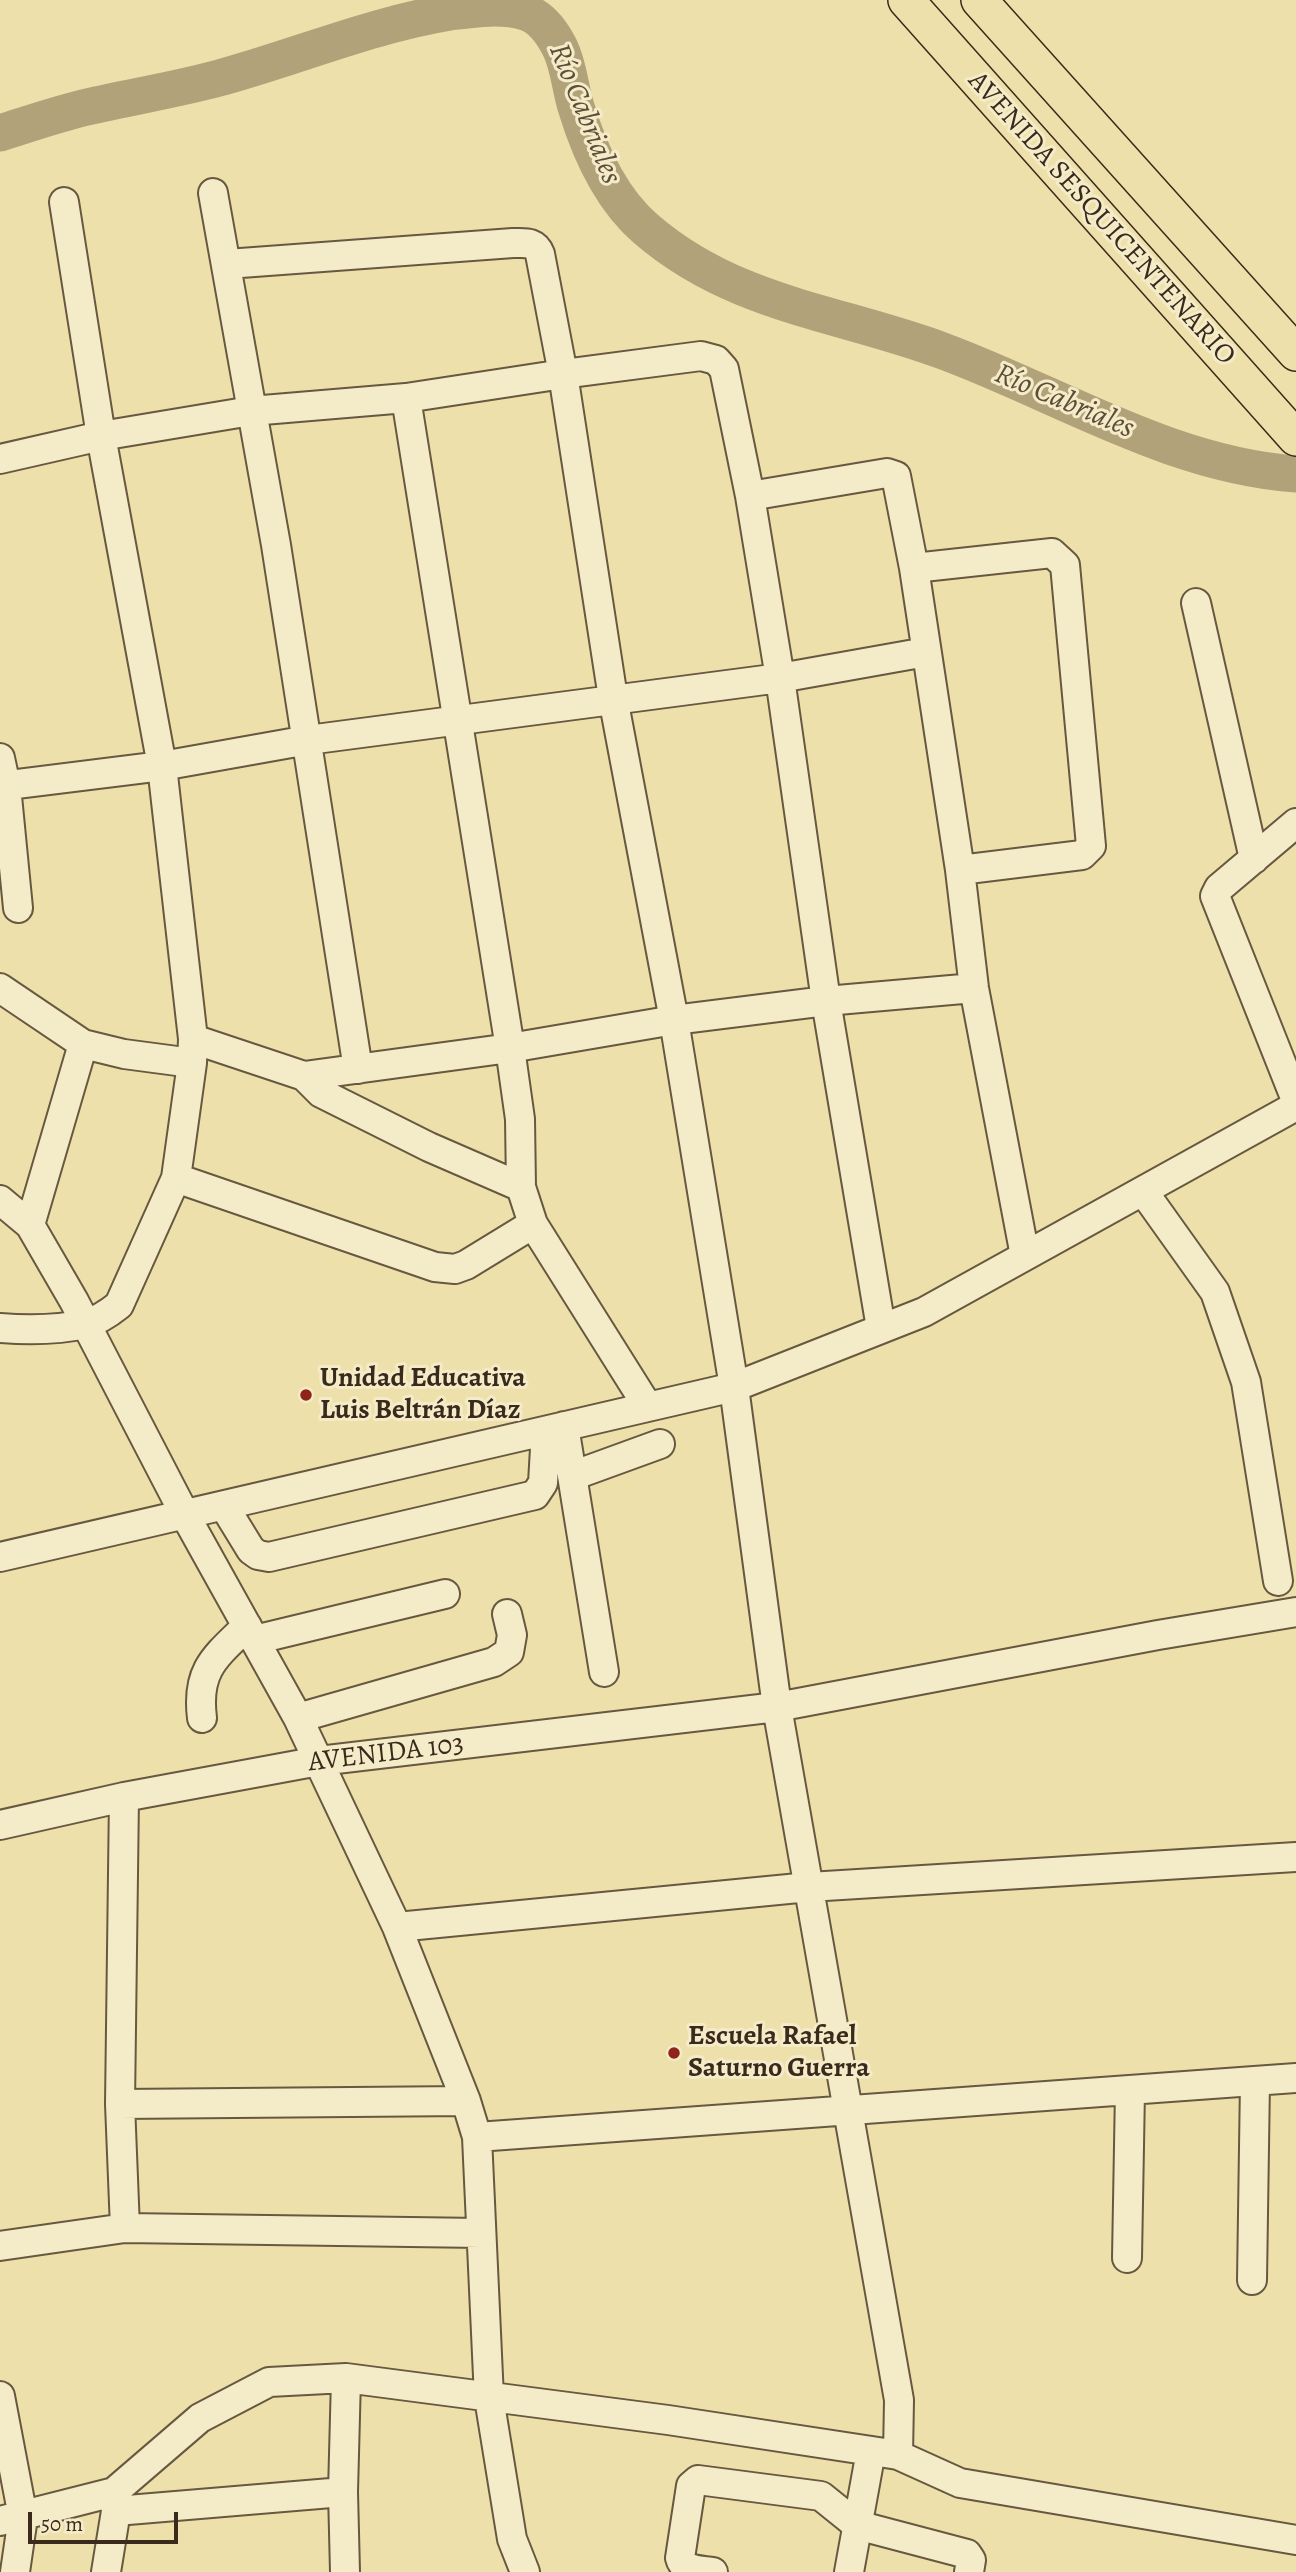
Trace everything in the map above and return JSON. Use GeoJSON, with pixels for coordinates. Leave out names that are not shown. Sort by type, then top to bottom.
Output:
{"type":"FeatureCollection","features":[{"type":"Feature","properties":{"kind":"main road","name":"AVENIDA SESQUICENTENARIO"},"geometry":{"type":"LineString","coordinates":[[906,0],[1296,438]]}},
{"type":"Feature","properties":{"kind":"main road","name":"AVENIDA SESQUICENTENARIO"},"geometry":{"type":"LineString","coordinates":[[979,0],[1296,353]]}},
{"type":"Feature","properties":{"kind":"street"},"geometry":{"type":"LineString","coordinates":[[214,193],[276,545],[358,1069]]}},
{"type":"Feature","properties":{"kind":"street"},"geometry":{"type":"LineString","coordinates":[[0,1328],[22,1330],[86,1324],[119,1306],[176,1178],[193,1051],[162,766],[101,436],[64,202]]}},
{"type":"Feature","properties":{"kind":"street"},"geometry":{"type":"LineString","coordinates":[[227,264],[513,243],[531,243],[538,248],[540,254],[563,373],[612,698],[674,1020],[734,1387],[777,1707],[899,2400],[884,2453],[857,2525],[849,2572]]}},
{"type":"Feature","properties":{"kind":"street"},"geometry":{"type":"LineString","coordinates":[[0,459],[101,436],[251,411],[406,398],[563,373],[701,356],[716,360],[724,369],[750,496],[780,678],[826,1001],[881,1328]]}},
{"type":"Feature","properties":{"kind":"street"},"geometry":{"type":"LineString","coordinates":[[406,398],[510,1048],[520,1119],[521,1187],[533,1224],[648,1407]]}},
{"type":"Feature","properties":{"kind":"street"},"geometry":{"type":"LineString","coordinates":[[750,496],[892,474],[896,476],[900,487],[960,870],[974,988],[1025,1256]]}},
{"type":"Feature","properties":{"kind":"street"},"geometry":{"type":"LineString","coordinates":[[914,568],[1052,553],[1065,565],[1091,846],[1083,855],[960,870]]}},
{"type":"Feature","properties":{"kind":"street"},"geometry":{"type":"LineString","coordinates":[[1196,603],[1254,859]]}},
{"type":"Feature","properties":{"kind":"street"},"geometry":{"type":"LineString","coordinates":[[3,786],[162,766],[308,740],[458,719],[780,678],[926,652]]}},
{"type":"Feature","properties":{"kind":"street"},"geometry":{"type":"LineString","coordinates":[[0,758],[18,908]]}},
{"type":"Feature","properties":{"kind":"street"},"geometry":{"type":"LineString","coordinates":[[1296,823],[1214,895],[1296,1100]]}},
{"type":"Feature","properties":{"kind":"street"},"geometry":{"type":"LineString","coordinates":[[0,988],[83,1044],[124,1054],[193,1051],[304,1076],[510,1048],[674,1020],[826,1001],[974,988]]}},
{"type":"Feature","properties":{"kind":"street"},"geometry":{"type":"LineString","coordinates":[[30,1225],[83,1044]]}},
{"type":"Feature","properties":{"kind":"street"},"geometry":{"type":"LineString","coordinates":[[304,1076],[321,1093],[429,1147],[521,1187]]}},
{"type":"Feature","properties":{"kind":"street"},"geometry":{"type":"LineString","coordinates":[[0,1557],[734,1387],[924,1312],[1296,1106]]}},
{"type":"Feature","properties":{"kind":"street"},"geometry":{"type":"LineString","coordinates":[[176,1178],[435,1267],[454,1269],[466,1265],[533,1224]]}},
{"type":"Feature","properties":{"kind":"street"},"geometry":{"type":"LineString","coordinates":[[1143,1191],[1215,1292],[1246,1382],[1278,1581]]}},
{"type":"Feature","properties":{"kind":"street"},"geometry":{"type":"LineString","coordinates":[[0,1200],[30,1225],[298,1718],[397,1927],[467,2101],[477,2137],[489,2398],[513,2539],[525,2572]]}},
{"type":"Feature","properties":{"kind":"street"},"geometry":{"type":"LineString","coordinates":[[555,1429],[572,1476],[604,1672]]}},
{"type":"Feature","properties":{"kind":"street"},"geometry":{"type":"LineString","coordinates":[[224,1506],[250,1550],[269,1557],[535,1495],[543,1483],[555,1429]]}},
{"type":"Feature","properties":{"kind":"street"},"geometry":{"type":"LineString","coordinates":[[572,1476],[660,1444]]}},
{"type":"Feature","properties":{"kind":"street"},"geometry":{"type":"LineString","coordinates":[[202,1718],[200,1696],[215,1655],[251,1633],[445,1594]]}},
{"type":"Feature","properties":{"kind":"street","name":"AVENIDA 103"},"geometry":{"type":"LineString","coordinates":[[0,1825],[124,1797],[319,1761],[777,1707],[1144,1637],[1296,1612]]}},
{"type":"Feature","properties":{"kind":"street"},"geometry":{"type":"LineString","coordinates":[[298,1718],[494,1662],[509,1652],[512,1635],[507,1614]]}},
{"type":"Feature","properties":{"kind":"street"},"geometry":{"type":"LineString","coordinates":[[124,1797],[120,2104],[125,2228]]}},
{"type":"Feature","properties":{"kind":"street"},"geometry":{"type":"LineString","coordinates":[[397,1927],[809,1887],[1296,1857]]}},
{"type":"Feature","properties":{"kind":"street"},"geometry":{"type":"LineString","coordinates":[[477,2137],[1296,2078]]}},
{"type":"Feature","properties":{"kind":"street"},"geometry":{"type":"LineString","coordinates":[[1252,2280],[1255,2081]]}},
{"type":"Feature","properties":{"kind":"street"},"geometry":{"type":"LineString","coordinates":[[1127,2258],[1130,2090]]}},
{"type":"Feature","properties":{"kind":"street"},"geometry":{"type":"LineString","coordinates":[[120,2104],[467,2101]]}},
{"type":"Feature","properties":{"kind":"street"},"geometry":{"type":"LineString","coordinates":[[0,2245],[125,2228],[481,2233]]}},
{"type":"Feature","properties":{"kind":"street"},"geometry":{"type":"LineString","coordinates":[[106,2572],[115,2501],[200,2418],[269,2382],[346,2378],[668,2420],[884,2453],[960,2483],[1296,2540]]}},
{"type":"Feature","properties":{"kind":"street"},"geometry":{"type":"LineString","coordinates":[[345,2572],[343,2492],[346,2378]]}},
{"type":"Feature","properties":{"kind":"street"},"geometry":{"type":"LineString","coordinates":[[0,2396],[15,2572]]}},
{"type":"Feature","properties":{"kind":"street"},"geometry":{"type":"LineString","coordinates":[[713,2572],[686,2568],[680,2558],[691,2486],[698,2480],[821,2496],[857,2525],[967,2554],[971,2560],[969,2572]]}},
{"type":"Feature","properties":{"kind":"street"},"geometry":{"type":"LineString","coordinates":[[11,2519],[115,2501],[343,2492]]}},
{"type":"Feature","properties":{"kind":"waterway","name":"Río Cabriales"},"geometry":{"type":"LineString","coordinates":[[0,133],[76,110],[219,78],[362,33],[421,18],[488,8],[525,12],[546,27],[560,48],[581,123],[603,173],[622,203],[646,229],[715,275],[788,304],[943,351],[1160,442],[1249,468],[1296,474]]}},
{"type":"Feature","properties":{"kind":"place","name":"Unidad Educativa Luis Beltrán Díaz"},"geometry":{"type":"Point","coordinates":[306,1395]}},
{"type":"Feature","properties":{"kind":"place","name":"Escuela Rafael Saturno Guerra"},"geometry":{"type":"Point","coordinates":[674,2053]}}]}
